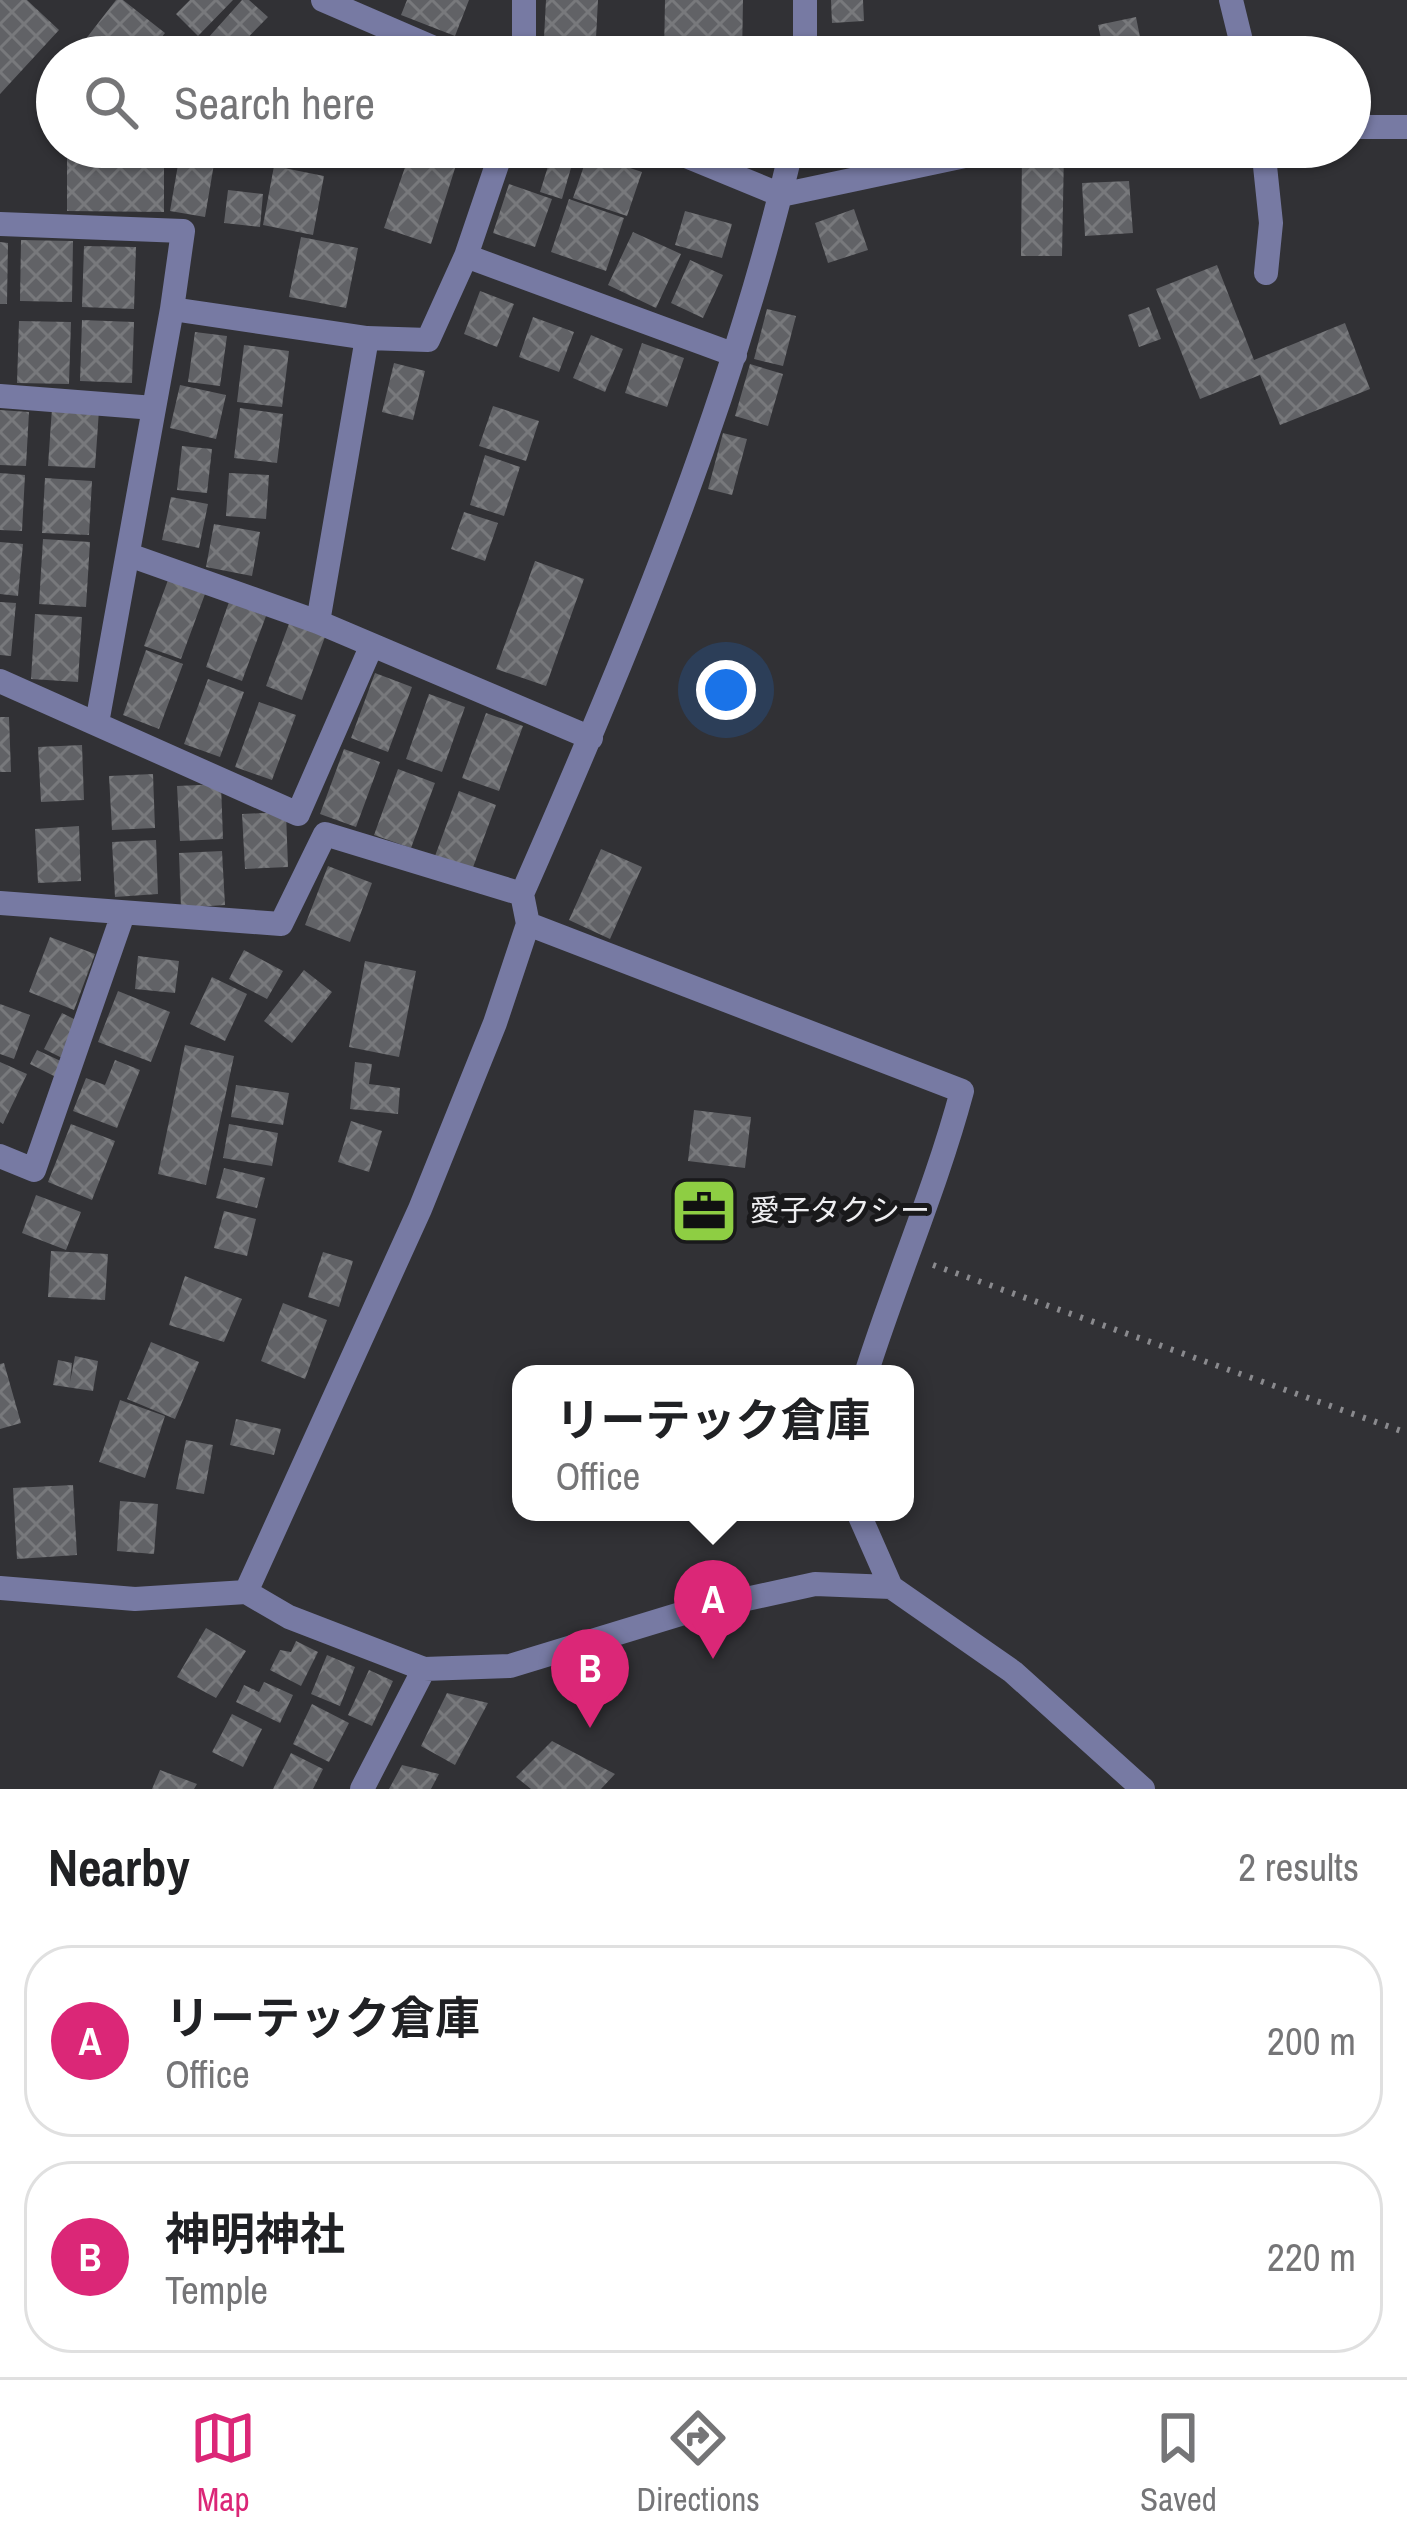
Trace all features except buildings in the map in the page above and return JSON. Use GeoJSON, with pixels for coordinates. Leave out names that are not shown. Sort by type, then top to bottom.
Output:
{"type":"FeatureCollection","features":[{"type":"Feature","properties":{"kind":"street"},"geometry":{"type":"LineString","coordinates":[[323,0],[406,36]]}},
{"type":"Feature","properties":{"kind":"street"},"geometry":{"type":"LineString","coordinates":[[524,0],[524,36]]}},
{"type":"Feature","properties":{"kind":"street"},"geometry":{"type":"LineString","coordinates":[[805,0],[805,36]]}},
{"type":"Feature","properties":{"kind":"street"},"geometry":{"type":"LineString","coordinates":[[1232,0],[1240,36]]}},
{"type":"Feature","properties":{"kind":"street"},"geometry":{"type":"LineString","coordinates":[[1371,127],[1407,127]]}},
{"type":"Feature","properties":{"kind":"street"},"geometry":{"type":"LineString","coordinates":[[172,309],[367,338],[428,340],[466,256],[496,168]]}},
{"type":"Feature","properties":{"kind":"street"},"geometry":{"type":"LineString","coordinates":[[715,168],[781,195],[908,168]]}},
{"type":"Feature","properties":{"kind":"street"},"geometry":{"type":"LineString","coordinates":[[246,1592],[420,1209],[495,1023],[528,924],[522,894],[669,546],[735,355],[787,168]]}},
{"type":"Feature","properties":{"kind":"street"},"geometry":{"type":"LineString","coordinates":[[1265,168],[1271,224],[1266,273]]}},
{"type":"Feature","properties":{"kind":"street"},"geometry":{"type":"LineString","coordinates":[[0,224],[183,231],[97,723]]}},
{"type":"Feature","properties":{"kind":"street"},"geometry":{"type":"LineString","coordinates":[[466,256],[735,355]]}},
{"type":"Feature","properties":{"kind":"street"},"geometry":{"type":"LineString","coordinates":[[318,622],[367,338]]}},
{"type":"Feature","properties":{"kind":"street"},"geometry":{"type":"LineString","coordinates":[[0,396],[154,408]]}},
{"type":"Feature","properties":{"kind":"street"},"geometry":{"type":"LineString","coordinates":[[129,555],[318,622],[591,738]]}},
{"type":"Feature","properties":{"kind":"street"},"geometry":{"type":"LineString","coordinates":[[0,681],[298,814],[371,647]]}},
{"type":"Feature","properties":{"kind":"street"},"geometry":{"type":"LineString","coordinates":[[0,903],[281,924],[325,834],[522,894]]}},
{"type":"Feature","properties":{"kind":"street"},"geometry":{"type":"LineString","coordinates":[[0,1156],[34,1170],[123,914]]}},
{"type":"Feature","properties":{"kind":"street"},"geometry":{"type":"LineString","coordinates":[[528,924],[962,1091],[938,1177],[869,1365]]}},
{"type":"Feature","properties":{"kind":"street"},"geometry":{"type":"LineString","coordinates":[[862,1521],[891,1587],[1012,1672],[1143,1789]]}},
{"type":"Feature","properties":{"kind":"street"},"geometry":{"type":"LineString","coordinates":[[0,1588],[135,1599],[246,1592],[289,1617],[424,1669],[510,1666],[687,1612],[815,1584],[891,1587]]}},
{"type":"Feature","properties":{"kind":"street"},"geometry":{"type":"LineString","coordinates":[[362,1789],[424,1669]]}},
{"type":"Feature","properties":{"kind":"path"},"geometry":{"type":"LineString","coordinates":[[907,1256],[1407,1432]]}},
{"type":"Feature","properties":{"kind":"place","name":"愛子タクシー"},"geometry":{"type":"Point","coordinates":[704,1211]}},
{"type":"Feature","properties":{"kind":"place","name":"リーテック倉庫"},"geometry":{"type":"Point","coordinates":[713,1659]}},
{"type":"Feature","properties":{"kind":"place","name":"神明神社"},"geometry":{"type":"Point","coordinates":[590,1728]}}]}
